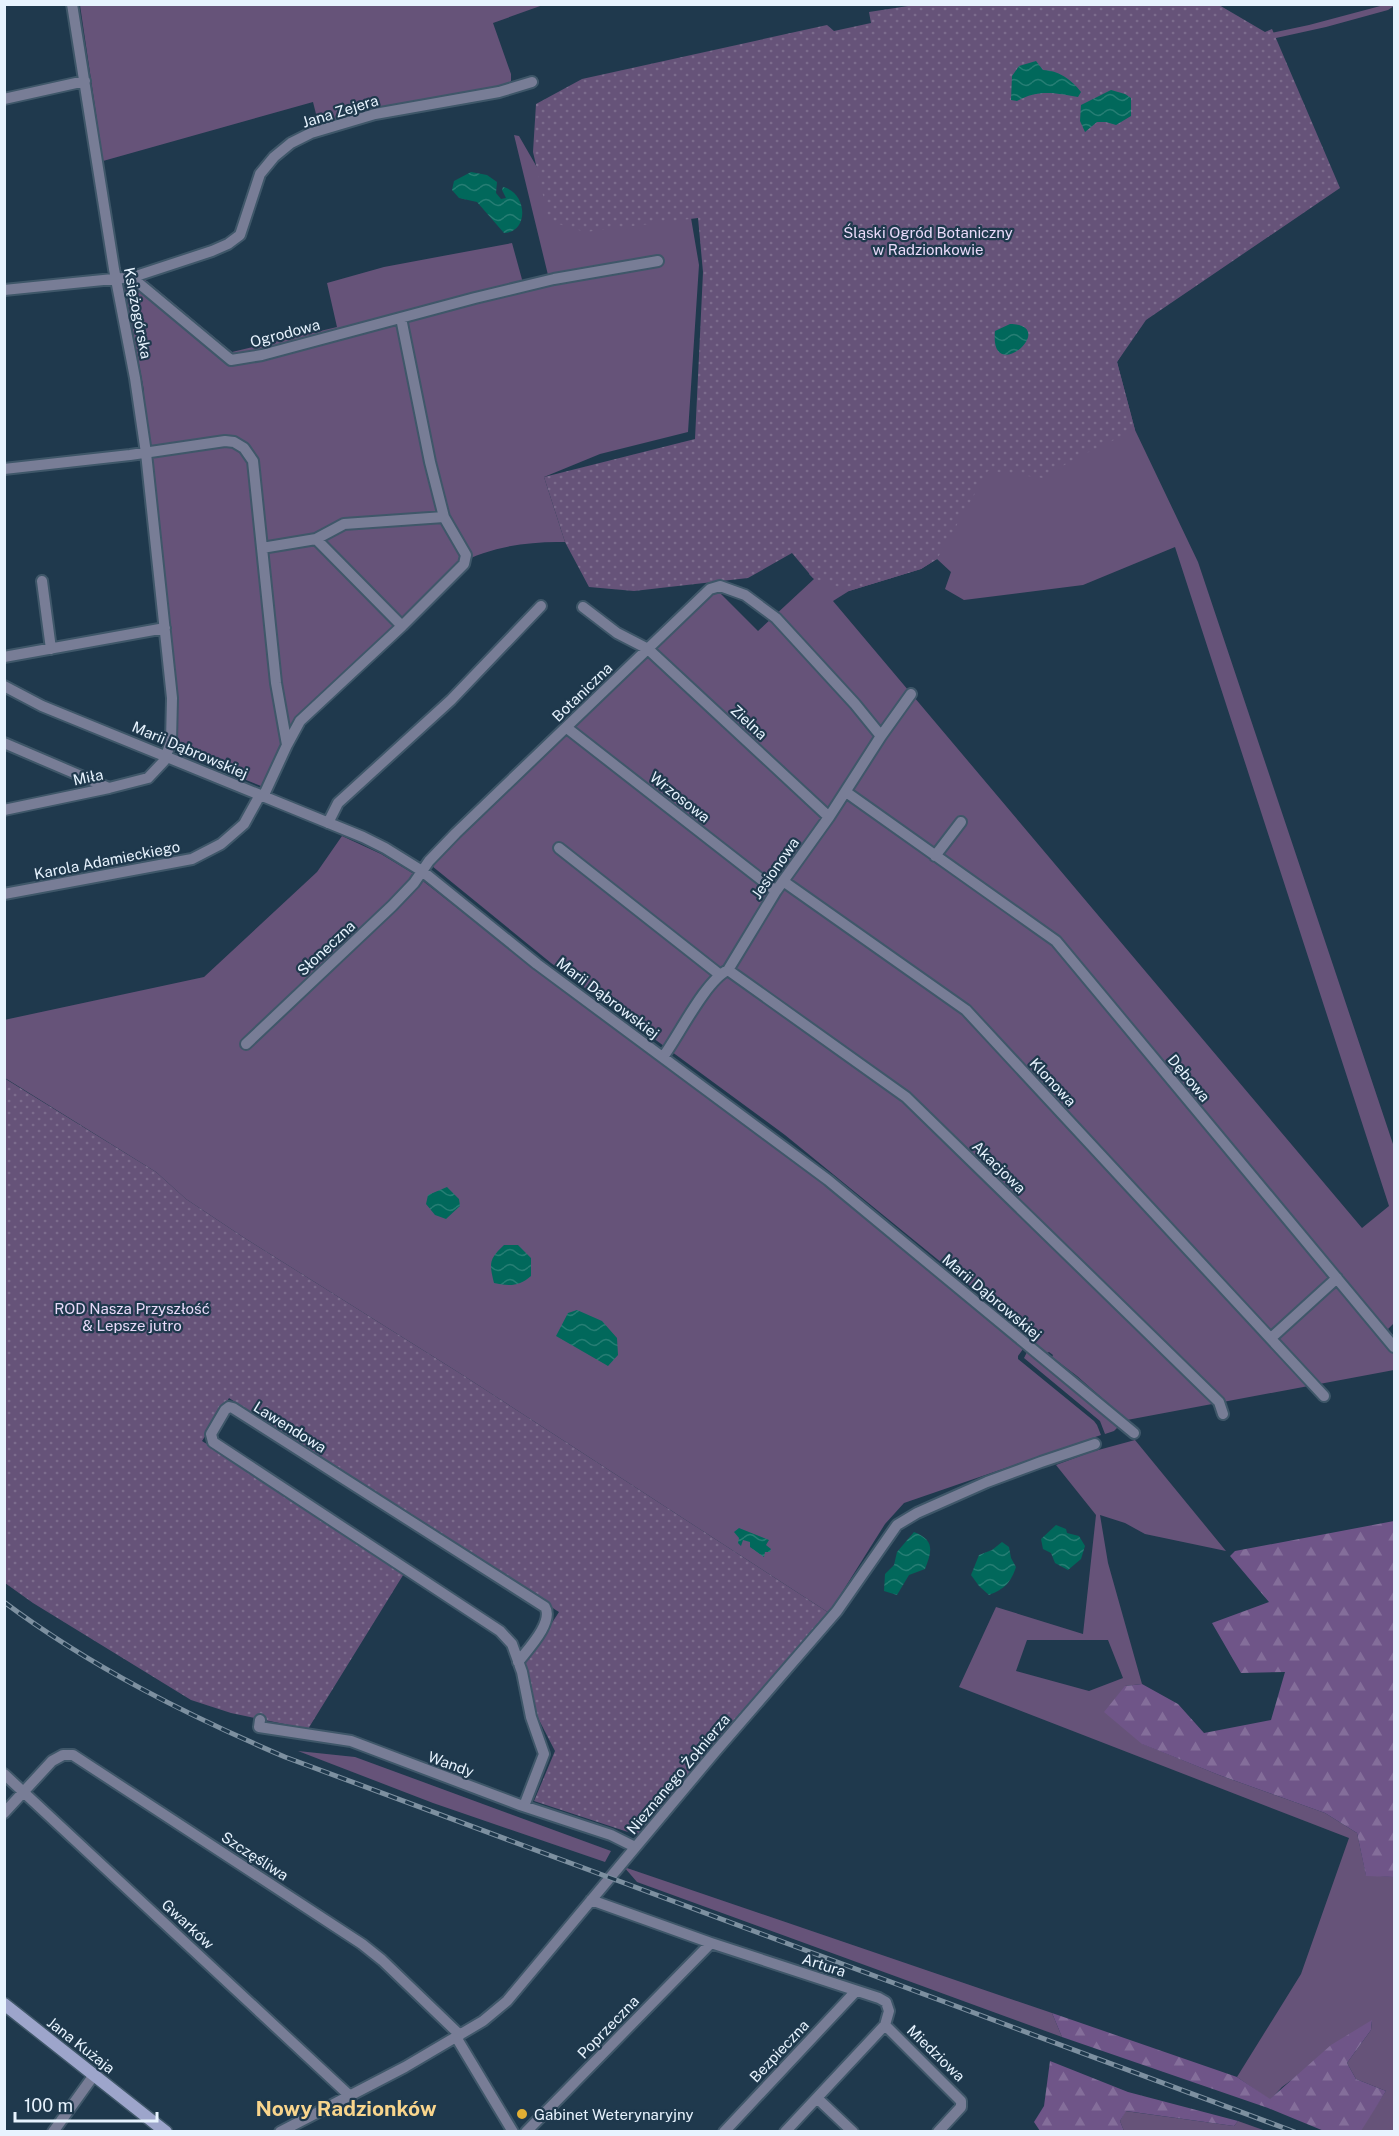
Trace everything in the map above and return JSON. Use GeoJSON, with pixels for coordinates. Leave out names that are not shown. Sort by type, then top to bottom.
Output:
{"type":"FeatureCollection","features":[{"type":"Feature","properties":{"kind":"street","name":"Księżogórska"},"geometry":{"type":"LineString","coordinates":[[72,4],[146,453],[172,698],[171,742],[167,756]]}},
{"type":"Feature","properties":{"kind":"street"},"geometry":{"type":"LineString","coordinates":[[4,99],[85,81]]}},
{"type":"Feature","properties":{"kind":"street","name":"Jana Zejera"},"geometry":{"type":"LineString","coordinates":[[4,290],[134,277],[212,251],[228,244],[240,235],[260,174],[274,157],[299,139],[375,114],[499,92],[532,82]]}},
{"type":"Feature","properties":{"kind":"street","name":"Ogrodowa"},"geometry":{"type":"LineString","coordinates":[[134,277],[231,360],[242,360],[554,279],[658,261]]}},
{"type":"Feature","properties":{"kind":"street"},"geometry":{"type":"LineString","coordinates":[[261,796],[300,721],[402,626],[464,564],[466,555],[444,517],[430,462],[401,318]]}},
{"type":"Feature","properties":{"kind":"street"},"geometry":{"type":"LineString","coordinates":[[4,468],[146,453],[225,441],[234,442],[244,448],[253,461],[276,682],[287,745]]}},
{"type":"Feature","properties":{"kind":"street"},"geometry":{"type":"LineString","coordinates":[[262,548],[316,539],[344,524],[444,517]]}},
{"type":"Feature","properties":{"kind":"street"},"geometry":{"type":"LineString","coordinates":[[316,539],[402,626]]}},
{"type":"Feature","properties":{"kind":"street"},"geometry":{"type":"LineString","coordinates":[[42,581],[51,650]]}},
{"type":"Feature","properties":{"kind":"street","name":"Botaniczna"},"geometry":{"type":"LineString","coordinates":[[422,871],[456,833],[567,728],[694,602],[715,587],[720,586],[745,595],[776,618],[855,704],[881,736]]}},
{"type":"Feature","properties":{"kind":"street"},"geometry":{"type":"LineString","coordinates":[[328,823],[338,803],[451,700],[541,606]]}},
{"type":"Feature","properties":{"kind":"street","name":"Zielna"},"geometry":{"type":"LineString","coordinates":[[583,607],[617,633],[648,649],[829,817]]}},
{"type":"Feature","properties":{"kind":"street"},"geometry":{"type":"LineString","coordinates":[[4,657],[165,628]]}},
{"type":"Feature","properties":{"kind":"street","name":"Marii Dąbrowskiej"},"geometry":{"type":"LineString","coordinates":[[4,686],[42,706],[385,848],[422,871],[537,964],[828,1180],[1134,1433]]}},
{"type":"Feature","properties":{"kind":"street","name":"Jesionowa"},"geometry":{"type":"LineString","coordinates":[[663,1057],[708,987],[723,972],[911,694]]}},
{"type":"Feature","properties":{"kind":"street","name":"Wrzosowa"},"geometry":{"type":"LineString","coordinates":[[567,728],[776,891]]}},
{"type":"Feature","properties":{"kind":"street"},"geometry":{"type":"LineString","coordinates":[[4,743],[109,788]]}},
{"type":"Feature","properties":{"kind":"street","name":"Miła"},"geometry":{"type":"LineString","coordinates":[[4,810],[148,778],[160,767],[167,756]]}},
{"type":"Feature","properties":{"kind":"street","name":"Dębowa"},"geometry":{"type":"LineString","coordinates":[[846,792],[1056,941],[1395,1347]]}},
{"type":"Feature","properties":{"kind":"street","name":"Karola Adamieckiego"},"geometry":{"type":"LineString","coordinates":[[4,894],[192,859],[221,844],[244,824],[261,796]]}},
{"type":"Feature","properties":{"kind":"street"},"geometry":{"type":"LineString","coordinates":[[936,856],[961,822]]}},
{"type":"Feature","properties":{"kind":"street","name":"Akacjowa"},"geometry":{"type":"LineString","coordinates":[[559,848],[723,972],[906,1097],[1219,1402],[1223,1414]]}},
{"type":"Feature","properties":{"kind":"street","name":"Słoneczna"},"geometry":{"type":"LineString","coordinates":[[246,1044],[392,906],[422,871]]}},
{"type":"Feature","properties":{"kind":"street","name":"Klonowa"},"geometry":{"type":"LineString","coordinates":[[783,881],[966,1010],[1324,1396]]}},
{"type":"Feature","properties":{"kind":"street"},"geometry":{"type":"LineString","coordinates":[[1271,1338],[1337,1278]]}},
{"type":"Feature","properties":{"kind":"street","name":"Lawendowa"},"geometry":{"type":"LineString","coordinates":[[518,1662],[546,1623],[548,1613],[545,1607],[233,1408],[229,1407],[225,1410],[211,1434],[213,1442],[500,1631],[513,1644],[531,1717],[544,1754],[524,1806]]}},
{"type":"Feature","properties":{"kind":"street","name":"Nieznanego Żołnierza"},"geometry":{"type":"LineString","coordinates":[[280,2132],[458,2036],[495,2012],[507,2001],[837,1611],[897,1525],[917,1513],[987,1482],[1095,1444]]}},
{"type":"Feature","properties":{"kind":"street","name":"Wandy"},"geometry":{"type":"LineString","coordinates":[[260,1720],[259,1727],[351,1741],[524,1806],[611,1834],[635,1848]]}},
{"type":"Feature","properties":{"kind":"street","name":"Szczęśliwa"},"geometry":{"type":"LineString","coordinates":[[4,1813],[52,1761],[63,1755],[73,1755],[362,1944],[382,1960],[458,2036],[513,2132]]}},
{"type":"Feature","properties":{"kind":"street","name":"Gwarków"},"geometry":{"type":"LineString","coordinates":[[4,1774],[350,2096]]}},
{"type":"Feature","properties":{"kind":"street","name":"Artura"},"geometry":{"type":"LineString","coordinates":[[591,1900],[711,1943],[879,1998],[886,2002],[890,2011],[885,2025]]}},
{"type":"Feature","properties":{"kind":"street","name":"Poprzeczna"},"geometry":{"type":"LineString","coordinates":[[526,2132],[711,1943]]}},
{"type":"Feature","properties":{"kind":"street","name":"Bezpieczna"},"geometry":{"type":"LineString","coordinates":[[724,2132],[856,1991]]}},
{"type":"Feature","properties":{"kind":"street","name":"Jana Kużaja"},"geometry":{"type":"LineString","coordinates":[[4,2004],[166,2132]]}},
{"type":"Feature","properties":{"kind":"street"},"geometry":{"type":"LineString","coordinates":[[785,2132],[885,2025]]}},
{"type":"Feature","properties":{"kind":"street","name":"Miedziowa"},"geometry":{"type":"LineString","coordinates":[[885,2025],[958,2096],[962,2103],[938,2132]]}},
{"type":"Feature","properties":{"kind":"street"},"geometry":{"type":"LineString","coordinates":[[53,2132],[94,2075]]}},
{"type":"Feature","properties":{"kind":"street"},"geometry":{"type":"LineString","coordinates":[[817,2098],[853,2132]]}},
{"type":"Feature","properties":{"kind":"green space","name":"Śląski Ogród Botaniczny w Radzionkowie"},"geometry":{"type":"Polygon","coordinates":[[[921,4],[1219,5],[1265,32],[1272,29],[1340,188],[1146,320],[1117,362],[1135,430],[1076,458],[1043,478],[988,471],[937,559],[921,569],[849,591],[813,578],[792,553],[748,578],[634,591],[589,587],[565,542],[544,477],[695,439],[703,272],[698,218],[585,232],[549,221],[533,152],[536,104],[582,79],[827,25],[834,31],[871,23],[869,12],[921,4]]]}},
{"type":"Feature","properties":{"kind":"green space"},"geometry":{"type":"Polygon","coordinates":[[[80,5],[543,5],[493,23],[511,74],[511,81],[508,84],[383,108],[319,126],[313,102],[103,161],[80,5]]]}},
{"type":"Feature","properties":{"kind":"green space"},"geometry":{"type":"Polygon","coordinates":[[[1384,5],[1394,6],[1388,10],[1326,27],[1276,38],[1227,65],[1147,313],[1117,362],[1135,430],[1198,562],[1394,1147],[1394,1323],[1388,1329],[1394,1337],[1394,1370],[1127,1420],[1052,1357],[1053,1355],[1034,1342],[1035,1340],[1029,1334],[785,1135],[551,963],[432,866],[432,863],[714,593],[720,593],[758,631],[814,579],[809,574],[1214,45],[1309,25],[1384,5]],[[1175,547],[1083,585],[964,600],[945,589],[951,572],[937,559],[921,569],[849,591],[833,601],[1362,1228],[1389,1206],[1175,547]]]}},
{"type":"Feature","properties":{"kind":"green space"},"geometry":{"type":"Polygon","coordinates":[[[514,135],[519,136],[538,169],[691,218],[699,265],[688,432],[600,454],[544,477],[565,542],[510,546],[483,553],[458,564],[287,731],[261,786],[182,754],[175,743],[141,392],[144,391],[126,284],[142,277],[232,352],[337,327],[327,283],[384,267],[512,243],[523,283],[548,275],[514,135]]]}},
{"type":"Feature","properties":{"kind":"green space"},"geometry":{"type":"Polygon","coordinates":[[[342,836],[381,854],[414,874],[540,973],[809,1172],[1023,1349],[1018,1359],[1094,1421],[1101,1435],[904,1503],[885,1524],[829,1613],[461,1374],[243,1237],[186,1199],[156,1172],[5,1078],[4,1020],[204,977],[317,872],[342,836]]]}},
{"type":"Feature","properties":{"kind":"green space","name":"ROD Nasza Przyszłość & Lepsze jutro"},"geometry":{"type":"Polygon","coordinates":[[[4,1078],[156,1172],[186,1199],[243,1237],[461,1374],[829,1613],[637,1835],[534,1801],[555,1751],[537,1716],[523,1667],[559,1612],[229,1398],[202,1441],[405,1572],[308,1729],[231,1713],[191,1700],[33,1603],[5,1583],[4,1078]]]}},
{"type":"Feature","properties":{"kind":"green space"},"geometry":{"type":"Polygon","coordinates":[[[1027,1352],[1118,1427],[1105,1434],[1100,1421],[1024,1358],[1027,1352]]]}},
{"type":"Feature","properties":{"kind":"green space"},"geometry":{"type":"Polygon","coordinates":[[[1135,1440],[1226,1551],[1145,1534],[1125,1523],[1100,1515],[1108,1563],[1142,1684],[1125,1686],[1143,1744],[1219,1775],[1325,1813],[1357,1833],[1366,1875],[1394,1877],[1394,2131],[1359,2131],[1386,2091],[1356,2079],[1347,2063],[1371,2030],[1372,2021],[1282,2087],[1270,2100],[1237,2077],[1301,1974],[1349,1838],[959,1687],[996,1607],[1083,1634],[1096,1515],[1056,1465],[1091,1452],[1135,1440]],[[1027,1640],[1016,1671],[1089,1691],[1123,1678],[1108,1640],[1027,1640]]]}},
{"type":"Feature","properties":{"kind":"green space"},"geometry":{"type":"Polygon","coordinates":[[[1394,1521],[1394,1877],[1366,1876],[1357,1833],[1325,1813],[1219,1775],[1142,1744],[1104,1712],[1125,1686],[1142,1684],[1178,1704],[1204,1733],[1271,1720],[1285,1672],[1241,1673],[1212,1623],[1269,1602],[1230,1556],[1235,1551],[1394,1521]]]}},
{"type":"Feature","properties":{"kind":"green space"},"geometry":{"type":"Polygon","coordinates":[[[298,1751],[355,1757],[611,1851],[605,1862],[433,1803],[298,1751]]]}},
{"type":"Feature","properties":{"kind":"green space"},"geometry":{"type":"Polygon","coordinates":[[[624,1867],[1052,2013],[1062,2037],[637,1882],[624,1867]]]}},
{"type":"Feature","properties":{"kind":"green space"},"geometry":{"type":"Polygon","coordinates":[[[1052,2013],[1237,2077],[1270,2099],[1331,2045],[1372,2020],[1371,2030],[1347,2063],[1356,2079],[1386,2091],[1361,2131],[1324,2131],[1268,2108],[1062,2037],[1052,2013]]]}},
{"type":"Feature","properties":{"kind":"green space"},"geometry":{"type":"Polygon","coordinates":[[[1050,2061],[1128,2092],[1238,2121],[1234,2126],[1126,2111],[1120,2121],[1124,2131],[1040,2131],[1034,2122],[1044,2106],[1050,2061]]]}},
{"type":"Feature","properties":{"kind":"green space"},"geometry":{"type":"Polygon","coordinates":[[[1125,2111],[1234,2126],[1238,2121],[1266,2131],[1124,2131],[1120,2121],[1125,2111]]]}},
{"type":"Feature","properties":{"kind":"water"},"geometry":{"type":"Polygon","coordinates":[[[1036,61],[1043,70],[1064,76],[1081,92],[1078,97],[1040,93],[1017,101],[1011,100],[1012,76],[1019,66],[1036,61]]]}},
{"type":"Feature","properties":{"kind":"water"},"geometry":{"type":"Polygon","coordinates":[[[1111,90],[1131,98],[1131,116],[1116,125],[1097,122],[1085,132],[1080,121],[1081,105],[1111,90]]]}},
{"type":"Feature","properties":{"kind":"water"},"geometry":{"type":"Polygon","coordinates":[[[471,172],[487,175],[497,182],[496,193],[501,199],[506,198],[503,187],[511,190],[517,196],[521,203],[521,219],[512,231],[504,233],[477,202],[459,198],[452,190],[454,181],[471,172]]]}},
{"type":"Feature","properties":{"kind":"water"},"geometry":{"type":"Polygon","coordinates":[[[1010,324],[1024,327],[1028,334],[1026,342],[1011,354],[1002,354],[996,347],[995,331],[1010,324]]]}},
{"type":"Feature","properties":{"kind":"water"},"geometry":{"type":"Polygon","coordinates":[[[447,1187],[459,1199],[460,1206],[446,1219],[435,1215],[426,1204],[428,1195],[447,1187]]]}},
{"type":"Feature","properties":{"kind":"water"},"geometry":{"type":"Polygon","coordinates":[[[504,1245],[518,1245],[531,1258],[531,1276],[518,1284],[494,1283],[491,1262],[504,1245]]]}},
{"type":"Feature","properties":{"kind":"water"},"geometry":{"type":"Polygon","coordinates":[[[577,1310],[602,1321],[617,1338],[618,1355],[608,1366],[556,1336],[568,1313],[577,1310]]]}},
{"type":"Feature","properties":{"kind":"water"},"geometry":{"type":"Polygon","coordinates":[[[1056,1525],[1066,1529],[1067,1533],[1079,1536],[1085,1546],[1081,1559],[1068,1570],[1055,1563],[1051,1553],[1043,1549],[1041,1539],[1056,1525]]]}},
{"type":"Feature","properties":{"kind":"water"},"geometry":{"type":"Polygon","coordinates":[[[739,1528],[769,1540],[766,1545],[771,1549],[770,1552],[765,1552],[764,1557],[750,1547],[750,1542],[743,1540],[741,1546],[734,1532],[739,1528]]]}},
{"type":"Feature","properties":{"kind":"water"},"geometry":{"type":"Polygon","coordinates":[[[914,1532],[929,1542],[930,1551],[925,1569],[909,1575],[897,1595],[884,1591],[885,1574],[894,1565],[897,1552],[914,1532]]]}},
{"type":"Feature","properties":{"kind":"water"},"geometry":{"type":"Polygon","coordinates":[[[1002,1542],[1009,1547],[1016,1567],[1007,1584],[989,1595],[971,1575],[979,1555],[992,1550],[1002,1542]]]}},
{"type":"Feature","properties":{"kind":"railway"},"geometry":{"type":"LineString","coordinates":[[4,1602],[105,1669],[176,1707],[285,1757],[1295,2132]]}},
{"type":"Feature","properties":{"kind":"place","name":"Gabinet Weterynaryjny"},"geometry":{"type":"Point","coordinates":[522,2114]}},
{"type":"Feature","properties":{"kind":"district","name":"Nowy Radzionków"},"geometry":{"type":"Point","coordinates":[346,2108]}}]}
